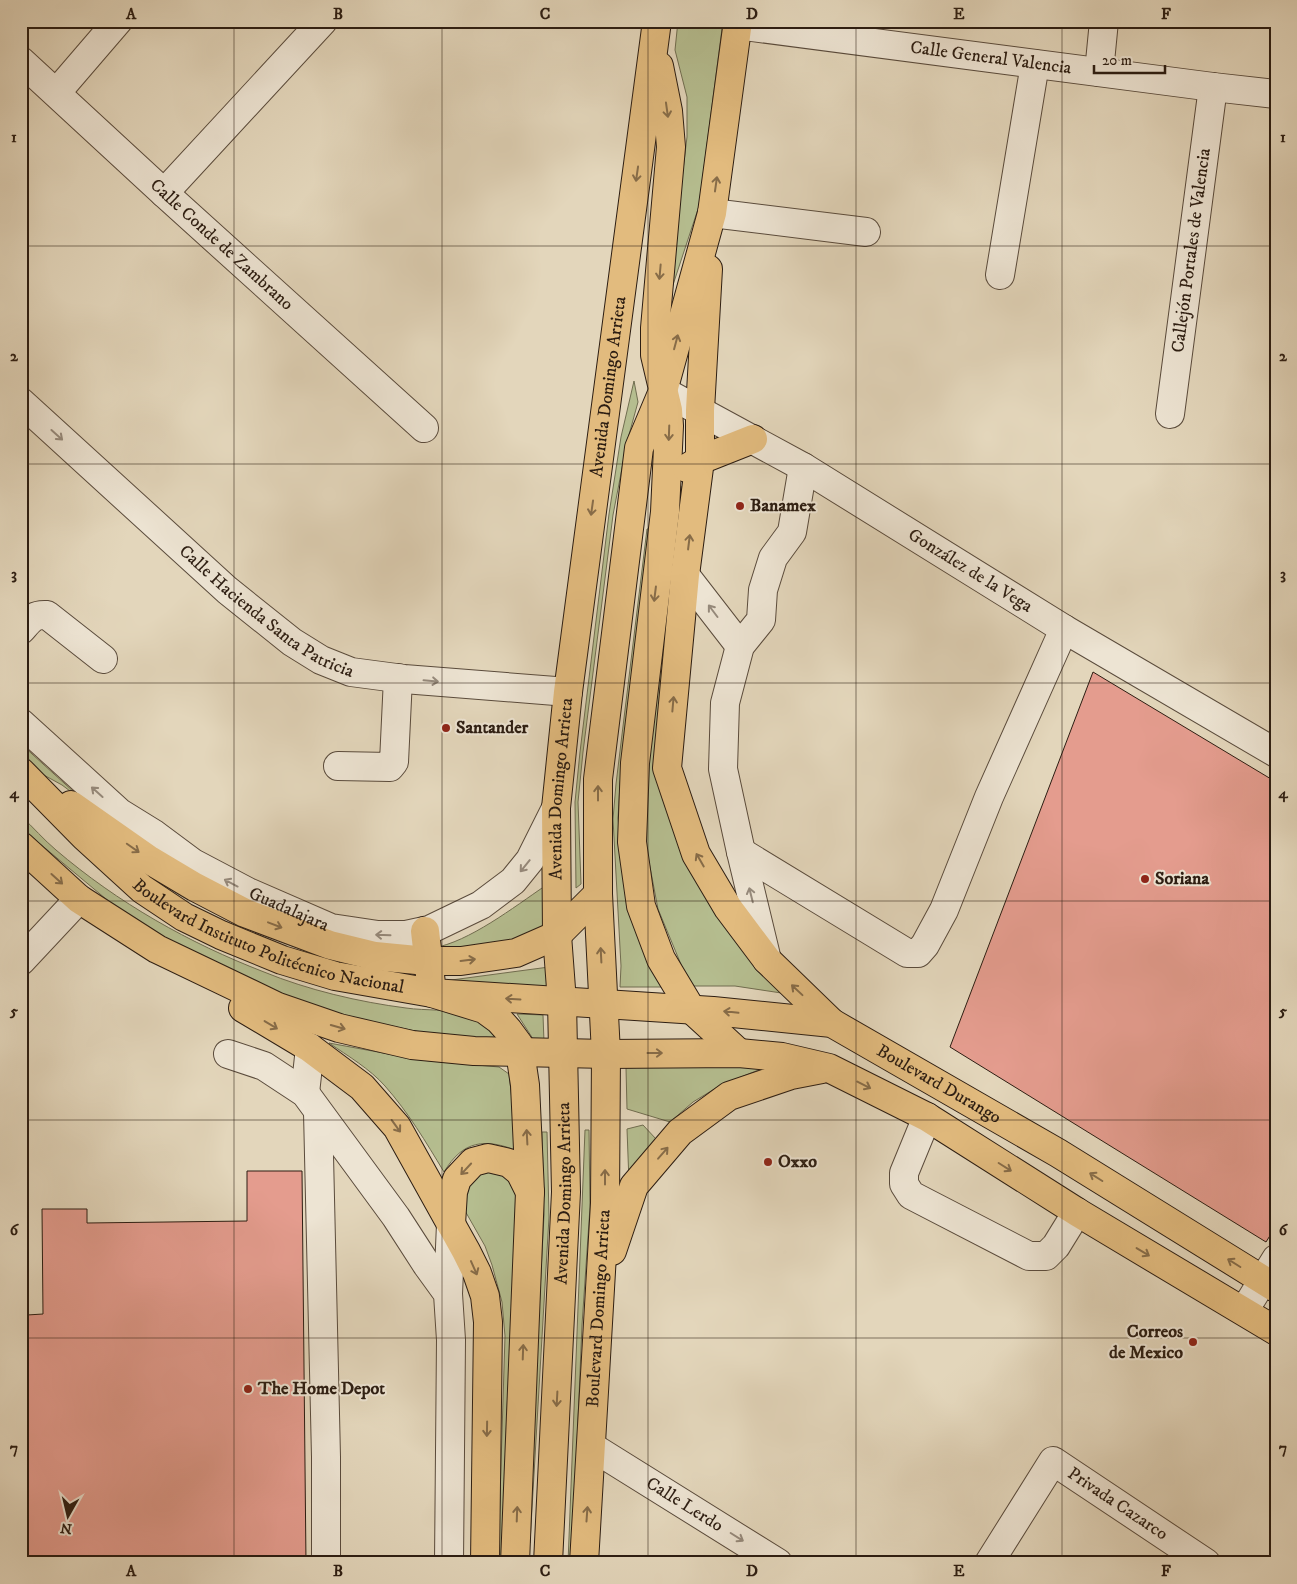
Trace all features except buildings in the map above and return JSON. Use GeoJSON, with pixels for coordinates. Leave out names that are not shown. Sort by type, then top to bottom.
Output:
{"type":"FeatureCollection","features":[{"type":"Feature","properties":{"kind":"main road","name":"Avenida Domingo Arrieta"},"geometry":{"type":"LineString","coordinates":[[606,1054],[598,894],[598,779],[639,448],[663,391],[712,213],[738,23]]}},
{"type":"Feature","properties":{"kind":"main road","name":"Avenida Domingo Arrieta"},"geometry":{"type":"LineString","coordinates":[[548,1563],[566,1192],[562,1002],[557,935],[556,808],[568,692],[656,33]]}},
{"type":"Feature","properties":{"kind":"main road"},"geometry":{"type":"LineString","coordinates":[[656,33],[668,111],[670,147],[655,328],[655,355],[670,426],[665,512],[635,762],[632,842],[641,906],[661,959],[691,1010],[739,1053]]}},
{"type":"Feature","properties":{"kind":"main road"},"geometry":{"type":"LineString","coordinates":[[712,213],[700,410],[700,460],[685,576],[667,768],[696,854],[728,908],[767,960],[832,1023]]}},
{"type":"Feature","properties":{"kind":"main road"},"geometry":{"type":"LineString","coordinates":[[630,519],[667,483],[700,460],[753,439]]}},
{"type":"Feature","properties":{"kind":"main road"},"geometry":{"type":"LineString","coordinates":[[21,771],[148,859],[195,887],[252,916],[330,945],[375,956],[427,961],[461,961],[516,952],[557,935],[598,894]]}},
{"type":"Feature","properties":{"kind":"main road","name":"Boulevard Instituto Politécnico Nacional"},"geometry":{"type":"LineString","coordinates":[[102,826],[142,889],[184,917],[221,935],[282,960],[336,976],[432,993],[562,1002]]}},
{"type":"Feature","properties":{"kind":"main road"},"geometry":{"type":"LineString","coordinates":[[21,846],[79,899],[157,949],[219,994],[310,1048],[362,1087],[397,1127],[466,1251],[477,1273],[485,1296],[488,1322],[485,1563]]}},
{"type":"Feature","properties":{"kind":"main road"},"geometry":{"type":"LineString","coordinates":[[425,931],[432,993],[484,1009],[499,1020],[519,1045],[525,1085],[530,1192],[515,1563]]}},
{"type":"Feature","properties":{"kind":"main road"},"geometry":{"type":"LineString","coordinates":[[157,949],[278,1008],[339,1028],[412,1045],[474,1051],[563,1053]]}},
{"type":"Feature","properties":{"kind":"main road","name":"Boulevard Durango"},"geometry":{"type":"LineString","coordinates":[[562,1002],[713,1010],[832,1023],[1272,1276]]}},
{"type":"Feature","properties":{"kind":"main road","name":"Boulevard Durango"},"geometry":{"type":"LineString","coordinates":[[563,1053],[739,1053],[782,1057],[830,1068],[927,1117],[1077,1212],[1276,1331]]}},
{"type":"Feature","properties":{"kind":"main road","name":"Boulevard Domingo Arrieta"},"geometry":{"type":"LineString","coordinates":[[584,1563],[605,1203],[606,1054]]}},
{"type":"Feature","properties":{"kind":"main road"},"geometry":{"type":"LineString","coordinates":[[600,1290],[634,1186],[680,1132],[729,1096],[791,1075],[830,1068]]}},
{"type":"Feature","properties":{"kind":"main road"},"geometry":{"type":"LineString","coordinates":[[451,1224],[453,1192],[457,1179],[473,1162],[488,1158],[509,1162],[520,1172],[530,1192]]}},
{"type":"Feature","properties":{"kind":"street"},"geometry":{"type":"LineString","coordinates":[[57,92],[118,21]]}},
{"type":"Feature","properties":{"kind":"street"},"geometry":{"type":"LineString","coordinates":[[164,193],[323,21]]}},
{"type":"Feature","properties":{"kind":"street"},"geometry":{"type":"LineString","coordinates":[[1099,72],[1104,21]]}},
{"type":"Feature","properties":{"kind":"street","name":"Calle General Valencia"},"geometry":{"type":"LineString","coordinates":[[738,23],[1212,88],[1276,94]]}},
{"type":"Feature","properties":{"kind":"street","name":"Calle Conde de Zambrano"},"geometry":{"type":"LineString","coordinates":[[21,61],[424,428]]}},
{"type":"Feature","properties":{"kind":"street"},"geometry":{"type":"LineString","coordinates":[[1000,275],[1035,64]]}},
{"type":"Feature","properties":{"kind":"street","name":"Callejón Portales de Valencia"},"geometry":{"type":"LineString","coordinates":[[1170,414],[1212,88]]}},
{"type":"Feature","properties":{"kind":"street"},"geometry":{"type":"LineString","coordinates":[[712,213],[866,232]]}},
{"type":"Feature","properties":{"kind":"street","name":"González de la Vega"},"geometry":{"type":"LineString","coordinates":[[663,391],[803,468],[1064,629],[1276,753]]}},
{"type":"Feature","properties":{"kind":"street","name":"Calle Hacienda Santa Patricia"},"geometry":{"type":"LineString","coordinates":[[21,402],[227,590],[292,642],[321,660],[351,672],[398,678],[568,692]]}},
{"type":"Feature","properties":{"kind":"street"},"geometry":{"type":"LineString","coordinates":[[767,960],[723,769],[725,703],[740,646],[761,620],[764,590],[774,558],[792,532],[803,468]]}},
{"type":"Feature","properties":{"kind":"street"},"geometry":{"type":"LineString","coordinates":[[685,576],[740,646]]}},
{"type":"Feature","properties":{"kind":"street"},"geometry":{"type":"LineString","coordinates":[[21,630],[38,614],[47,615],[103,659]]}},
{"type":"Feature","properties":{"kind":"street"},"geometry":{"type":"LineString","coordinates":[[741,852],[907,953],[918,952],[925,945],[944,910],[988,797],[1064,629]]}},
{"type":"Feature","properties":{"kind":"street"},"geometry":{"type":"LineString","coordinates":[[338,766],[390,767],[394,762],[398,678]]}},
{"type":"Feature","properties":{"kind":"street","name":"Guadalajara"},"geometry":{"type":"LineString","coordinates":[[21,722],[102,826],[154,834],[193,863],[248,892],[331,928],[378,935],[406,935],[425,931],[481,906],[513,881],[530,860],[556,808]]}},
{"type":"Feature","properties":{"kind":"street"},"geometry":{"type":"LineString","coordinates":[[21,961],[79,899]]}},
{"type":"Feature","properties":{"kind":"street"},"geometry":{"type":"LineString","coordinates":[[310,1048],[326,1448],[326,1563]]}},
{"type":"Feature","properties":{"kind":"street"},"geometry":{"type":"LineString","coordinates":[[228,1054],[264,1066],[312,1103],[396,1217],[448,1294]]}},
{"type":"Feature","properties":{"kind":"street"},"geometry":{"type":"LineString","coordinates":[[927,1117],[904,1173],[904,1184],[911,1195],[1029,1256],[1046,1256],[1056,1246],[1077,1212]]}},
{"type":"Feature","properties":{"kind":"street"},"geometry":{"type":"LineString","coordinates":[[449,1563],[451,1340],[448,1294],[451,1224]]}},
{"type":"Feature","properties":{"kind":"street"},"geometry":{"type":"LineString","coordinates":[[1244,1312],[1272,1276]]}},
{"type":"Feature","properties":{"kind":"street","name":"Calle Lerdo"},"geometry":{"type":"LineString","coordinates":[[592,1447],[778,1563]]}},
{"type":"Feature","properties":{"kind":"street","name":"Privada Cazarco"},"geometry":{"type":"LineString","coordinates":[[997,1560],[1053,1461],[1206,1563]]}},
{"type":"Feature","properties":{"kind":"green space"},"geometry":{"type":"Polygon","coordinates":[[[678,21],[723,21],[699,206],[667,303],[687,137],[687,97],[675,50],[678,21]]]}},
{"type":"Feature","properties":{"kind":"green space"},"geometry":{"type":"Polygon","coordinates":[[[634,381],[638,402],[627,442],[613,515],[583,752],[578,802],[581,884],[576,888],[575,802],[580,752],[609,514],[621,437],[634,381]]]}},
{"type":"Feature","properties":{"kind":"green space"},"geometry":{"type":"Polygon","coordinates":[[[686,482],[667,786],[788,994],[735,986],[690,986],[658,909],[645,841],[645,778],[682,486],[686,482]]]}},
{"type":"Feature","properties":{"kind":"green space"},"geometry":{"type":"Polygon","coordinates":[[[647,529],[651,529],[620,784],[618,818],[622,859],[662,987],[620,987],[621,966],[613,819],[647,529]]]}},
{"type":"Feature","properties":{"kind":"green space"},"geometry":{"type":"Polygon","coordinates":[[[21,744],[86,803],[62,785],[22,763],[21,744]]]}},
{"type":"Feature","properties":{"kind":"green space"},"geometry":{"type":"Polygon","coordinates":[[[21,816],[56,850],[129,904],[182,935],[236,961],[298,984],[352,999],[414,1009],[459,1013],[480,1023],[499,1040],[425,1033],[348,1017],[302,1003],[218,969],[118,909],[21,828],[21,816]]]}},
{"type":"Feature","properties":{"kind":"green space"},"geometry":{"type":"Polygon","coordinates":[[[545,886],[547,929],[442,959],[433,948],[461,939],[476,931],[545,886]]]}},
{"type":"Feature","properties":{"kind":"green space"},"geometry":{"type":"Polygon","coordinates":[[[549,967],[551,992],[444,981],[549,967]]]}},
{"type":"Feature","properties":{"kind":"green space"},"geometry":{"type":"Polygon","coordinates":[[[517,1014],[543,1015],[544,1042],[535,1042],[517,1014]]]}},
{"type":"Feature","properties":{"kind":"green space"},"geometry":{"type":"Polygon","coordinates":[[[329,1043],[421,1060],[499,1067],[509,1074],[518,1151],[495,1144],[485,1143],[476,1145],[459,1153],[444,1172],[409,1117],[385,1086],[366,1068],[329,1043]]]}},
{"type":"Feature","properties":{"kind":"green space"},"geometry":{"type":"Polygon","coordinates":[[[744,1066],[761,1069],[721,1085],[693,1102],[670,1122],[627,1109],[626,1068],[744,1066]]]}},
{"type":"Feature","properties":{"kind":"green space"},"geometry":{"type":"Polygon","coordinates":[[[643,1125],[656,1139],[629,1182],[627,1129],[643,1125]]]}},
{"type":"Feature","properties":{"kind":"green space"},"geometry":{"type":"Polygon","coordinates":[[[585,1130],[589,1130],[590,1207],[582,1325],[572,1563],[568,1563],[585,1130]]]}},
{"type":"Feature","properties":{"kind":"green space"},"geometry":{"type":"Polygon","coordinates":[[[542,1132],[547,1132],[549,1217],[530,1543],[527,1543],[544,1215],[542,1132]]]}},
{"type":"Feature","properties":{"kind":"green space"},"geometry":{"type":"Polygon","coordinates":[[[492,1165],[520,1189],[507,1409],[502,1563],[498,1563],[505,1336],[502,1302],[485,1246],[460,1202],[461,1187],[492,1165]]]}},
{"type":"Feature","properties":{"kind":"place","name":"Banamex"},"geometry":{"type":"Point","coordinates":[740,506]}},
{"type":"Feature","properties":{"kind":"place","name":"Santander"},"geometry":{"type":"Point","coordinates":[446,728]}},
{"type":"Feature","properties":{"kind":"place","name":"Soriana"},"geometry":{"type":"Point","coordinates":[1145,879]}},
{"type":"Feature","properties":{"kind":"place","name":"Oxxo"},"geometry":{"type":"Point","coordinates":[768,1162]}},
{"type":"Feature","properties":{"kind":"place","name":"Correos de Mexico"},"geometry":{"type":"Point","coordinates":[1193,1342]}},
{"type":"Feature","properties":{"kind":"place","name":"The Home Depot"},"geometry":{"type":"Point","coordinates":[248,1389]}}]}
